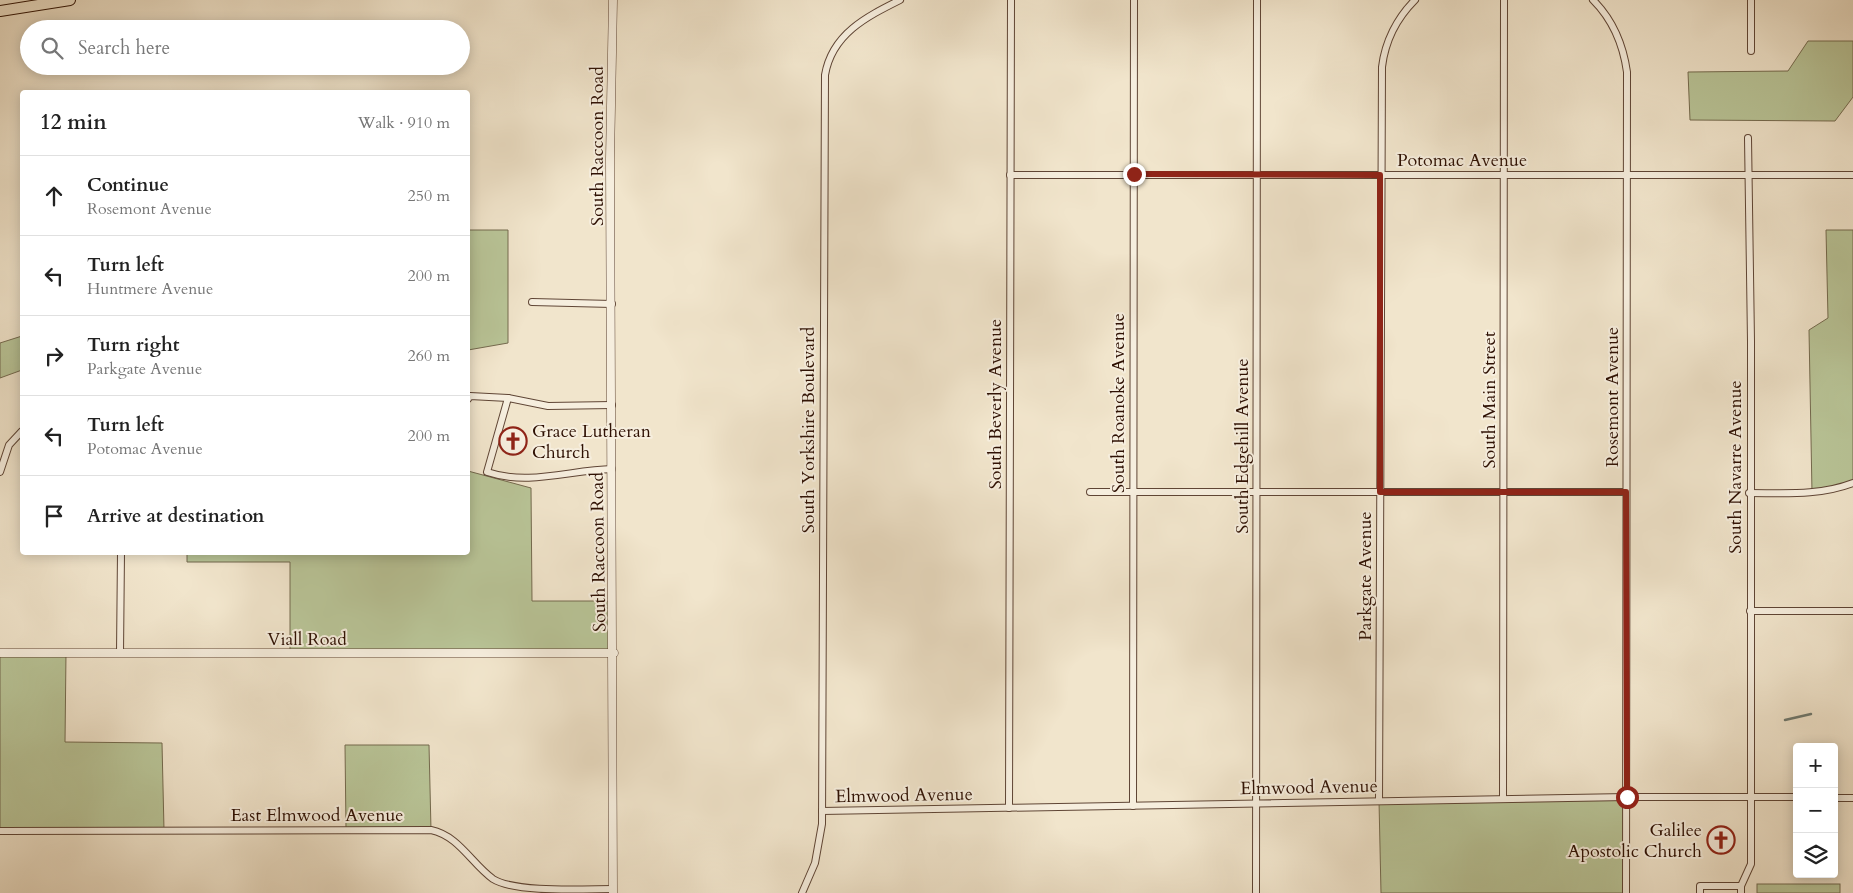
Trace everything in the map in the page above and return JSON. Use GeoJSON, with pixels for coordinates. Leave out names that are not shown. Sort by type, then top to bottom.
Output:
{"type":"FeatureCollection","features":[{"type":"Feature","properties":{"kind":"main road"},"geometry":{"type":"LineString","coordinates":[[0,11],[70,0]]}},
{"type":"Feature","properties":{"kind":"street","name":"South Raccoon Road"},"geometry":{"type":"LineString","coordinates":[[613,0],[610,159],[614,653],[613,891]]}},
{"type":"Feature","properties":{"kind":"street","name":"South Yorkshire Boulevard"},"geometry":{"type":"LineString","coordinates":[[802,893],[818,849],[822,811],[825,75],[836,46],[850,29],[872,14],[900,0]]}},
{"type":"Feature","properties":{"kind":"street","name":"South Beverly Avenue"},"geometry":{"type":"LineString","coordinates":[[1009,808],[1011,0]]}},
{"type":"Feature","properties":{"kind":"street","name":"South Roanoke Avenue"},"geometry":{"type":"LineString","coordinates":[[1133,806],[1134,0]]}},
{"type":"Feature","properties":{"kind":"street","name":"South Edgehill Avenue"},"geometry":{"type":"LineString","coordinates":[[1256,893],[1257,0]]}},
{"type":"Feature","properties":{"kind":"street","name":"Parkgate Avenue"},"geometry":{"type":"LineString","coordinates":[[1380,801],[1380,175],[1383,60],[1396,24],[1415,0]]}},
{"type":"Feature","properties":{"kind":"street","name":"South Main Street"},"geometry":{"type":"LineString","coordinates":[[1503,799],[1504,0]]}},
{"type":"Feature","properties":{"kind":"street","name":"Rosemont Avenue"},"geometry":{"type":"LineString","coordinates":[[1593,0],[1613,26],[1625,56],[1628,94],[1626,893]]}},
{"type":"Feature","properties":{"kind":"street"},"geometry":{"type":"LineString","coordinates":[[1751,0],[1751,51]]}},
{"type":"Feature","properties":{"kind":"street","name":"South Navarre Avenue"},"geometry":{"type":"LineString","coordinates":[[1741,889],[1751,864],[1748,138]]}},
{"type":"Feature","properties":{"kind":"street","name":"Potomac Avenue"},"geometry":{"type":"LineString","coordinates":[[1010,175],[1853,175]]}},
{"type":"Feature","properties":{"kind":"street"},"geometry":{"type":"LineString","coordinates":[[532,302],[612,304]]}},
{"type":"Feature","properties":{"kind":"street"},"geometry":{"type":"LineString","coordinates":[[470,396],[508,398],[548,406],[612,405]]}},
{"type":"Feature","properties":{"kind":"street"},"geometry":{"type":"LineString","coordinates":[[508,398],[487,472],[502,477],[523,479],[612,469]]}},
{"type":"Feature","properties":{"kind":"street"},"geometry":{"type":"LineString","coordinates":[[0,472],[9,445],[20,433]]}},
{"type":"Feature","properties":{"kind":"street"},"geometry":{"type":"LineString","coordinates":[[1750,493],[1812,493],[1834,490],[1853,483]]}},
{"type":"Feature","properties":{"kind":"street"},"geometry":{"type":"LineString","coordinates":[[1090,492],[1626,492]]}},
{"type":"Feature","properties":{"kind":"street"},"geometry":{"type":"LineString","coordinates":[[120,653],[121,555]]}},
{"type":"Feature","properties":{"kind":"street"},"geometry":{"type":"LineString","coordinates":[[1750,611],[1853,611]]}},
{"type":"Feature","properties":{"kind":"street","name":"Viall Road"},"geometry":{"type":"LineString","coordinates":[[0,653],[614,653]]}},
{"type":"Feature","properties":{"kind":"street","name":"Elmwood Avenue"},"geometry":{"type":"LineString","coordinates":[[822,811],[1627,797],[1793,797]]}},
{"type":"Feature","properties":{"kind":"street"},"geometry":{"type":"LineString","coordinates":[[1838,798],[1853,798]]}},
{"type":"Feature","properties":{"kind":"street","name":"East Elmwood Avenue"},"geometry":{"type":"LineString","coordinates":[[0,830],[431,830],[452,839],[493,879],[502,885],[518,889],[613,891]]}},
{"type":"Feature","properties":{"kind":"street"},"geometry":{"type":"LineString","coordinates":[[1700,893],[1700,886],[1741,889]]}},
{"type":"Feature","properties":{"kind":"green space"},"geometry":{"type":"Polygon","coordinates":[[[1808,41],[1853,41],[1853,97],[1835,121],[1690,120],[1688,72],[1788,71],[1808,41]]]}},
{"type":"Feature","properties":{"kind":"green space"},"geometry":{"type":"Polygon","coordinates":[[[470,230],[508,230],[508,343],[470,350],[470,230]]]}},
{"type":"Feature","properties":{"kind":"green space"},"geometry":{"type":"Polygon","coordinates":[[[1826,230],[1853,230],[1853,483],[1812,493],[1809,330],[1828,318],[1826,230]]]}},
{"type":"Feature","properties":{"kind":"green space"},"geometry":{"type":"Polygon","coordinates":[[[20,337],[20,371],[0,378],[0,343],[20,337]]]}},
{"type":"Feature","properties":{"kind":"green space"},"geometry":{"type":"Polygon","coordinates":[[[470,472],[531,488],[532,601],[613,601],[614,653],[290,654],[290,562],[187,562],[187,555],[470,555],[470,472]]]}},
{"type":"Feature","properties":{"kind":"green space"},"geometry":{"type":"Polygon","coordinates":[[[0,653],[66,653],[65,742],[162,743],[164,830],[0,831],[0,653]]]}},
{"type":"Feature","properties":{"kind":"green space"},"geometry":{"type":"Polygon","coordinates":[[[345,745],[429,745],[431,830],[346,829],[345,745]]]}},
{"type":"Feature","properties":{"kind":"green space"},"geometry":{"type":"Polygon","coordinates":[[[1627,797],[1626,893],[1381,893],[1379,801],[1627,797]]]}},
{"type":"Feature","properties":{"kind":"green space"},"geometry":{"type":"Polygon","coordinates":[[[1757,884],[1840,884],[1840,893],[1757,893],[1757,884]]]}},
{"type":"Feature","properties":{"kind":"waterway"},"geometry":{"type":"LineString","coordinates":[[1785,720],[1811,714]]}},
{"type":"Feature","properties":{"kind":"place","name":"Grace Lutheran Church"},"geometry":{"type":"Point","coordinates":[513,441]}},
{"type":"Feature","properties":{"kind":"place","name":"Galilee Apostolic Church"},"geometry":{"type":"Point","coordinates":[1721,840]}},
{"type":"Feature","properties":{"kind":"route"},"geometry":{"type":"LineString","coordinates":[[1134,174],[1380,175],[1380,492],[1626,492],[1627,797]]}}]}
